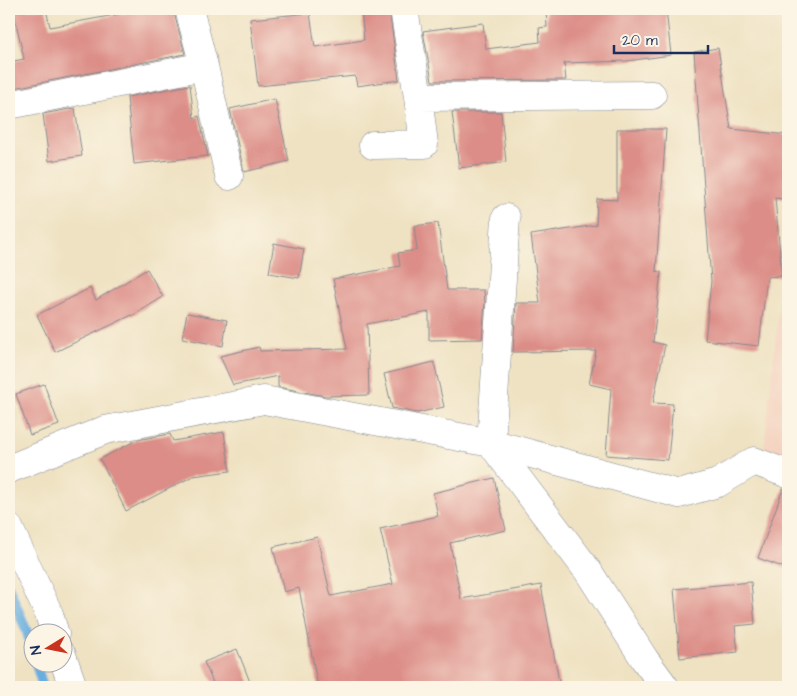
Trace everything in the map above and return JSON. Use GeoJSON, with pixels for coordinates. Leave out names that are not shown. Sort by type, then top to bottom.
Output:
{"type":"FeatureCollection","features":[{"type":"Feature","properties":{"kind":"street"},"geometry":{"type":"LineString","coordinates":[[189,9],[229,176]]}},
{"type":"Feature","properties":{"kind":"street"},"geometry":{"type":"LineString","coordinates":[[373,145],[424,144],[404,9]]}},
{"type":"Feature","properties":{"kind":"street"},"geometry":{"type":"LineString","coordinates":[[9,105],[204,66]]}},
{"type":"Feature","properties":{"kind":"street"},"geometry":{"type":"LineString","coordinates":[[418,97],[652,95]]}},
{"type":"Feature","properties":{"kind":"street"},"geometry":{"type":"LineString","coordinates":[[506,218],[491,442],[588,570],[645,660],[665,687]]}},
{"type":"Feature","properties":{"kind":"street"},"geometry":{"type":"LineString","coordinates":[[9,469],[105,430],[264,400],[491,442],[678,494],[718,484],[754,461],[788,474]]}},
{"type":"Feature","properties":{"kind":"street"},"geometry":{"type":"LineString","coordinates":[[9,528],[52,624]]}},
{"type":"Feature","properties":{"kind":"street"},"geometry":{"type":"LineString","coordinates":[[69,674],[73,687]]}},
{"type":"Feature","properties":{"kind":"shaded area"},"geometry":{"type":"Polygon","coordinates":[[[788,223],[788,459],[764,450],[788,223]]]}},
{"type":"Feature","properties":{"kind":"building"},"geometry":{"type":"Polygon","coordinates":[[[13,9],[46,9],[50,27],[147,9],[174,9],[185,54],[9,89],[9,62],[24,59],[13,9]]]}},
{"type":"Feature","properties":{"kind":"building"},"geometry":{"type":"Polygon","coordinates":[[[361,9],[389,9],[399,80],[357,86],[355,76],[258,86],[250,19],[310,13],[315,47],[364,40],[361,9]]]}},
{"type":"Feature","properties":{"kind":"building"},"geometry":{"type":"Polygon","coordinates":[[[546,9],[666,9],[671,55],[627,61],[564,63],[566,80],[432,81],[423,31],[483,23],[486,49],[540,42],[539,28],[547,27],[546,9]]]}},
{"type":"Feature","properties":{"kind":"building"},"geometry":{"type":"Polygon","coordinates":[[[718,48],[731,129],[788,135],[784,199],[775,198],[782,276],[767,277],[759,346],[705,340],[711,281],[694,52],[718,48]]]}},
{"type":"Feature","properties":{"kind":"building"},"geometry":{"type":"Polygon","coordinates":[[[190,85],[194,118],[199,116],[208,156],[134,164],[127,97],[190,85]]]}},
{"type":"Feature","properties":{"kind":"building"},"geometry":{"type":"Polygon","coordinates":[[[275,99],[289,161],[244,172],[230,109],[275,99]]]}},
{"type":"Feature","properties":{"kind":"building"},"geometry":{"type":"Polygon","coordinates":[[[75,108],[82,156],[49,161],[43,114],[75,108]]]}},
{"type":"Feature","properties":{"kind":"building"},"geometry":{"type":"Polygon","coordinates":[[[452,112],[501,112],[506,162],[459,168],[452,112]]]}},
{"type":"Feature","properties":{"kind":"building"},"geometry":{"type":"Polygon","coordinates":[[[617,129],[666,129],[656,271],[661,272],[653,342],[665,345],[653,403],[673,404],[668,460],[606,455],[611,389],[589,384],[596,351],[513,352],[516,303],[540,303],[531,235],[596,225],[597,199],[617,200],[617,129]]]}},
{"type":"Feature","properties":{"kind":"building"},"geometry":{"type":"Polygon","coordinates":[[[438,223],[447,290],[484,290],[485,303],[482,339],[429,340],[429,312],[367,324],[369,395],[325,396],[278,387],[278,376],[233,385],[220,356],[259,347],[260,351],[347,349],[333,279],[400,266],[398,253],[417,250],[414,226],[438,223]]]}},
{"type":"Feature","properties":{"kind":"building"},"geometry":{"type":"Polygon","coordinates":[[[274,243],[304,249],[299,278],[269,273],[274,243]]]}},
{"type":"Feature","properties":{"kind":"building"},"geometry":{"type":"Polygon","coordinates":[[[147,269],[163,297],[132,316],[55,352],[37,315],[90,288],[96,300],[147,269]]]}},
{"type":"Feature","properties":{"kind":"building"},"geometry":{"type":"Polygon","coordinates":[[[187,313],[227,320],[223,346],[182,338],[187,313]]]}},
{"type":"Feature","properties":{"kind":"building"},"geometry":{"type":"Polygon","coordinates":[[[434,362],[444,407],[417,413],[392,408],[384,374],[434,362]]]}},
{"type":"Feature","properties":{"kind":"building"},"geometry":{"type":"Polygon","coordinates":[[[44,384],[59,425],[30,435],[16,394],[44,384]]]}},
{"type":"Feature","properties":{"kind":"building"},"geometry":{"type":"Polygon","coordinates":[[[224,432],[230,471],[193,476],[126,511],[100,459],[137,440],[170,434],[173,441],[224,432]]]}},
{"type":"Feature","properties":{"kind":"building"},"geometry":{"type":"Polygon","coordinates":[[[494,478],[506,530],[450,543],[461,599],[541,585],[560,687],[318,687],[299,588],[284,592],[273,547],[317,537],[331,596],[393,584],[380,529],[438,516],[433,493],[494,478]]]}},
{"type":"Feature","properties":{"kind":"building"},"geometry":{"type":"Polygon","coordinates":[[[783,489],[788,489],[788,569],[758,558],[783,489]]]}},
{"type":"Feature","properties":{"kind":"building"},"geometry":{"type":"Polygon","coordinates":[[[751,582],[755,624],[735,626],[738,652],[680,658],[674,589],[751,582]]]}},
{"type":"Feature","properties":{"kind":"building"},"geometry":{"type":"Polygon","coordinates":[[[237,649],[252,687],[215,687],[204,662],[237,649]]]}},
{"type":"Feature","properties":{"kind":"waterway"},"geometry":{"type":"LineString","coordinates":[[9,588],[24,624]]}},
{"type":"Feature","properties":{"kind":"waterway"},"geometry":{"type":"LineString","coordinates":[[39,674],[43,687]]}}]}
